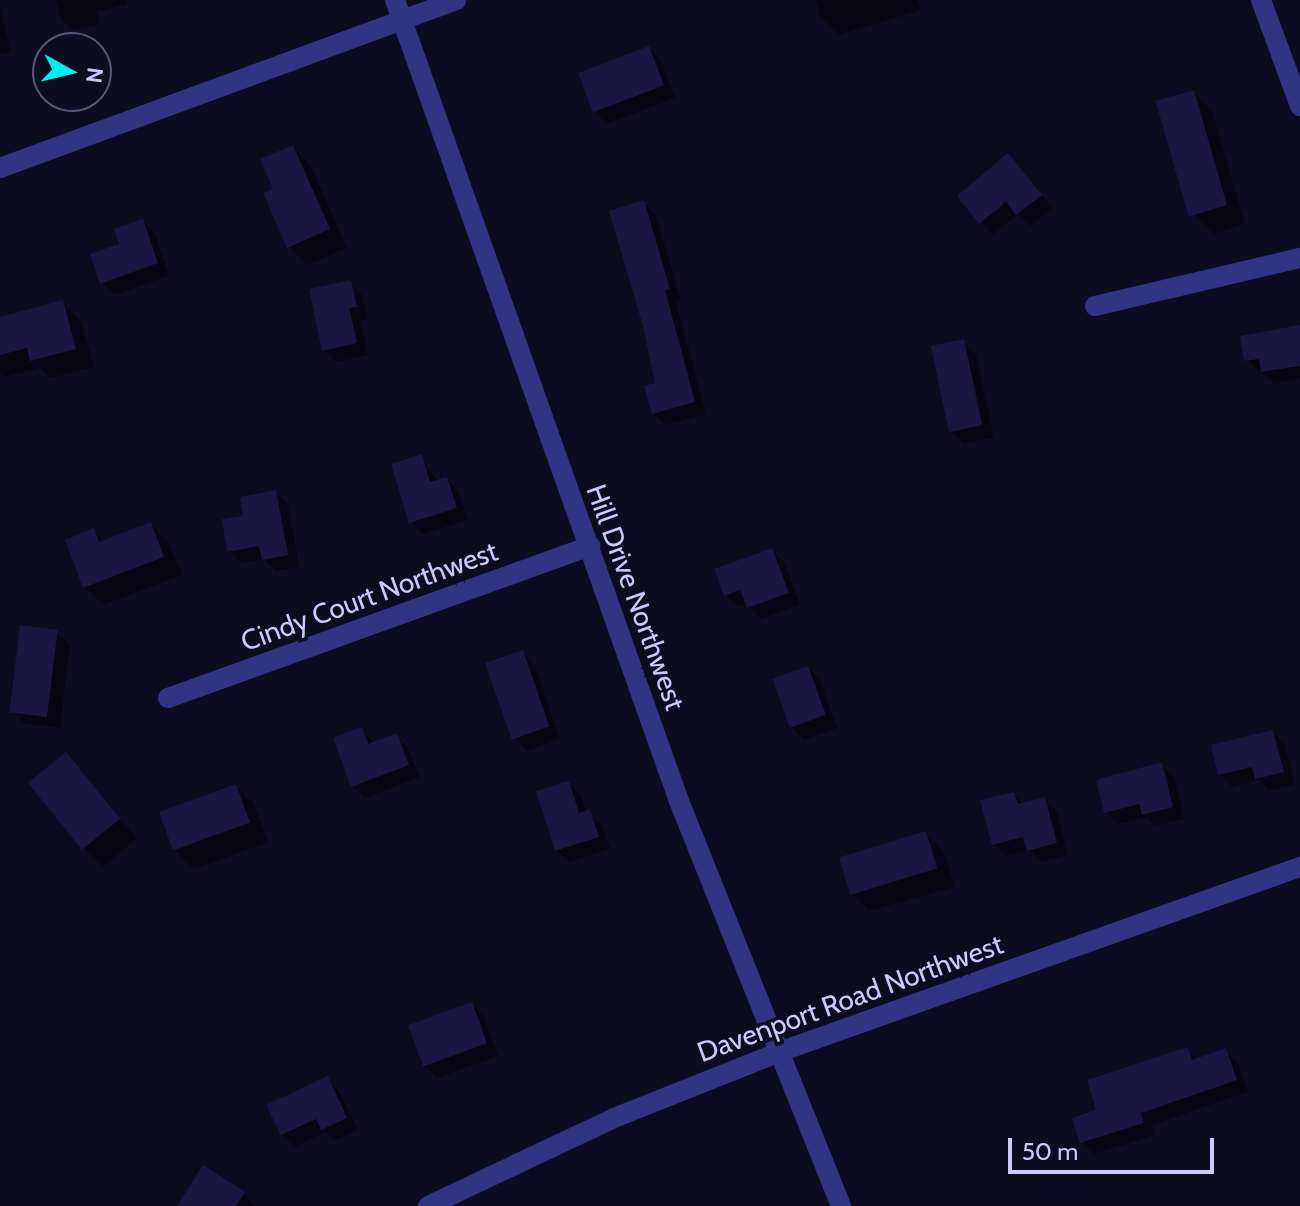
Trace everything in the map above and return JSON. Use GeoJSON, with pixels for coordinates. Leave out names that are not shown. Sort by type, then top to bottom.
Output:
{"type":"FeatureCollection","features":[{"type":"Feature","properties":{"kind":"street"},"geometry":{"type":"LineString","coordinates":[[0,168],[398,9],[456,0]]}},
{"type":"Feature","properties":{"kind":"street"},"geometry":{"type":"LineString","coordinates":[[1261,0],[1300,106]]}},
{"type":"Feature","properties":{"kind":"street","name":"Hill Drive Northwest"},"geometry":{"type":"LineString","coordinates":[[398,9],[679,801],[782,1051],[841,1206]]}},
{"type":"Feature","properties":{"kind":"street"},"geometry":{"type":"LineString","coordinates":[[1095,306],[1300,258]]}},
{"type":"Feature","properties":{"kind":"street","name":"Cindy Court Northwest"},"geometry":{"type":"LineString","coordinates":[[168,698],[590,546]]}},
{"type":"Feature","properties":{"kind":"street","name":"Davenport Road Northwest"},"geometry":{"type":"LineString","coordinates":[[428,1206],[614,1118],[782,1051],[1300,867]]}},
{"type":"Feature","properties":{"kind":"building"},"geometry":{"type":"Polygon","coordinates":[[[649,46],[664,85],[593,112],[578,73],[649,46]]]}},
{"type":"Feature","properties":{"kind":"building"},"geometry":{"type":"Polygon","coordinates":[[[1194,90],[1227,205],[1189,216],[1156,101],[1194,90]]]}},
{"type":"Feature","properties":{"kind":"building"},"geometry":{"type":"Polygon","coordinates":[[[293,145],[330,229],[287,248],[263,193],[273,189],[260,159],[293,145]]]}},
{"type":"Feature","properties":{"kind":"building"},"geometry":{"type":"Polygon","coordinates":[[[1008,153],[1042,195],[1016,215],[1006,202],[979,224],[957,196],[1008,153]]]}},
{"type":"Feature","properties":{"kind":"building"},"geometry":{"type":"Polygon","coordinates":[[[644,200],[670,289],[665,290],[695,402],[652,414],[644,386],[655,383],[643,326],[609,211],[644,200]]]}},
{"type":"Feature","properties":{"kind":"building"},"geometry":{"type":"Polygon","coordinates":[[[143,219],[158,263],[100,284],[90,254],[119,244],[114,229],[143,219]]]}},
{"type":"Feature","properties":{"kind":"building"},"geometry":{"type":"Polygon","coordinates":[[[351,280],[357,307],[349,308],[357,343],[322,351],[309,289],[351,280]]]}},
{"type":"Feature","properties":{"kind":"building"},"geometry":{"type":"Polygon","coordinates":[[[63,300],[76,349],[30,361],[27,348],[0,355],[0,317],[63,300]]]}},
{"type":"Feature","properties":{"kind":"building"},"geometry":{"type":"Polygon","coordinates":[[[1300,325],[1300,366],[1261,372],[1259,359],[1244,361],[1240,336],[1300,325]]]}},
{"type":"Feature","properties":{"kind":"building"},"geometry":{"type":"Polygon","coordinates":[[[964,339],[982,425],[949,432],[931,346],[964,339]]]}},
{"type":"Feature","properties":{"kind":"building"},"geometry":{"type":"Polygon","coordinates":[[[422,454],[430,482],[447,477],[457,508],[409,523],[391,464],[422,454]]]}},
{"type":"Feature","properties":{"kind":"building"},"geometry":{"type":"Polygon","coordinates":[[[276,490],[288,555],[262,560],[259,546],[227,552],[222,519],[243,516],[240,497],[276,490]]]}},
{"type":"Feature","properties":{"kind":"building"},"geometry":{"type":"Polygon","coordinates":[[[151,522],[164,557],[83,588],[65,540],[94,528],[99,542],[151,522]]]}},
{"type":"Feature","properties":{"kind":"building"},"geometry":{"type":"Polygon","coordinates":[[[772,548],[789,593],[747,608],[740,590],[724,596],[714,569],[772,548]]]}},
{"type":"Feature","properties":{"kind":"building"},"geometry":{"type":"Polygon","coordinates":[[[20,625],[58,630],[47,717],[9,712],[20,625]]]}},
{"type":"Feature","properties":{"kind":"building"},"geometry":{"type":"Polygon","coordinates":[[[523,650],[549,727],[512,740],[485,663],[523,650]]]}},
{"type":"Feature","properties":{"kind":"building"},"geometry":{"type":"Polygon","coordinates":[[[808,666],[826,715],[790,728],[772,679],[808,666]]]}},
{"type":"Feature","properties":{"kind":"building"},"geometry":{"type":"Polygon","coordinates":[[[362,727],[368,744],[397,733],[409,765],[351,787],[333,738],[362,727]]]}},
{"type":"Feature","properties":{"kind":"building"},"geometry":{"type":"Polygon","coordinates":[[[1273,730],[1284,772],[1255,779],[1252,767],[1218,775],[1211,745],[1273,730]]]}},
{"type":"Feature","properties":{"kind":"building"},"geometry":{"type":"Polygon","coordinates":[[[66,752],[120,819],[82,850],[28,783],[66,752]]]}},
{"type":"Feature","properties":{"kind":"building"},"geometry":{"type":"Polygon","coordinates":[[[1162,762],[1173,807],[1142,815],[1139,804],[1104,813],[1096,780],[1162,762]]]}},
{"type":"Feature","properties":{"kind":"building"},"geometry":{"type":"Polygon","coordinates":[[[569,781],[579,813],[590,809],[599,837],[555,851],[536,791],[569,781]]]}},
{"type":"Feature","properties":{"kind":"building"},"geometry":{"type":"Polygon","coordinates":[[[236,784],[250,823],[173,851],[159,812],[236,784]]]}},
{"type":"Feature","properties":{"kind":"building"},"geometry":{"type":"Polygon","coordinates":[[[1014,792],[1018,804],[1045,797],[1057,843],[1027,851],[1023,837],[992,845],[980,800],[1014,792]]]}},
{"type":"Feature","properties":{"kind":"building"},"geometry":{"type":"Polygon","coordinates":[[[926,831],[937,868],[850,895],[839,858],[926,831]]]}},
{"type":"Feature","properties":{"kind":"building"},"geometry":{"type":"Polygon","coordinates":[[[472,1002],[487,1043],[423,1067],[408,1025],[472,1002]]]}},
{"type":"Feature","properties":{"kind":"building"},"geometry":{"type":"Polygon","coordinates":[[[1188,1047],[1192,1060],[1226,1048],[1237,1080],[1141,1113],[1144,1123],[1080,1143],[1072,1118],[1096,1110],[1087,1080],[1188,1047]]]}},
{"type":"Feature","properties":{"kind":"building"},"geometry":{"type":"Polygon","coordinates":[[[328,1076],[347,1118],[321,1130],[316,1119],[281,1135],[266,1105],[328,1076]]]}},
{"type":"Feature","properties":{"kind":"building"},"geometry":{"type":"Polygon","coordinates":[[[203,1165],[245,1192],[236,1206],[177,1206],[203,1165]]]}}]}
